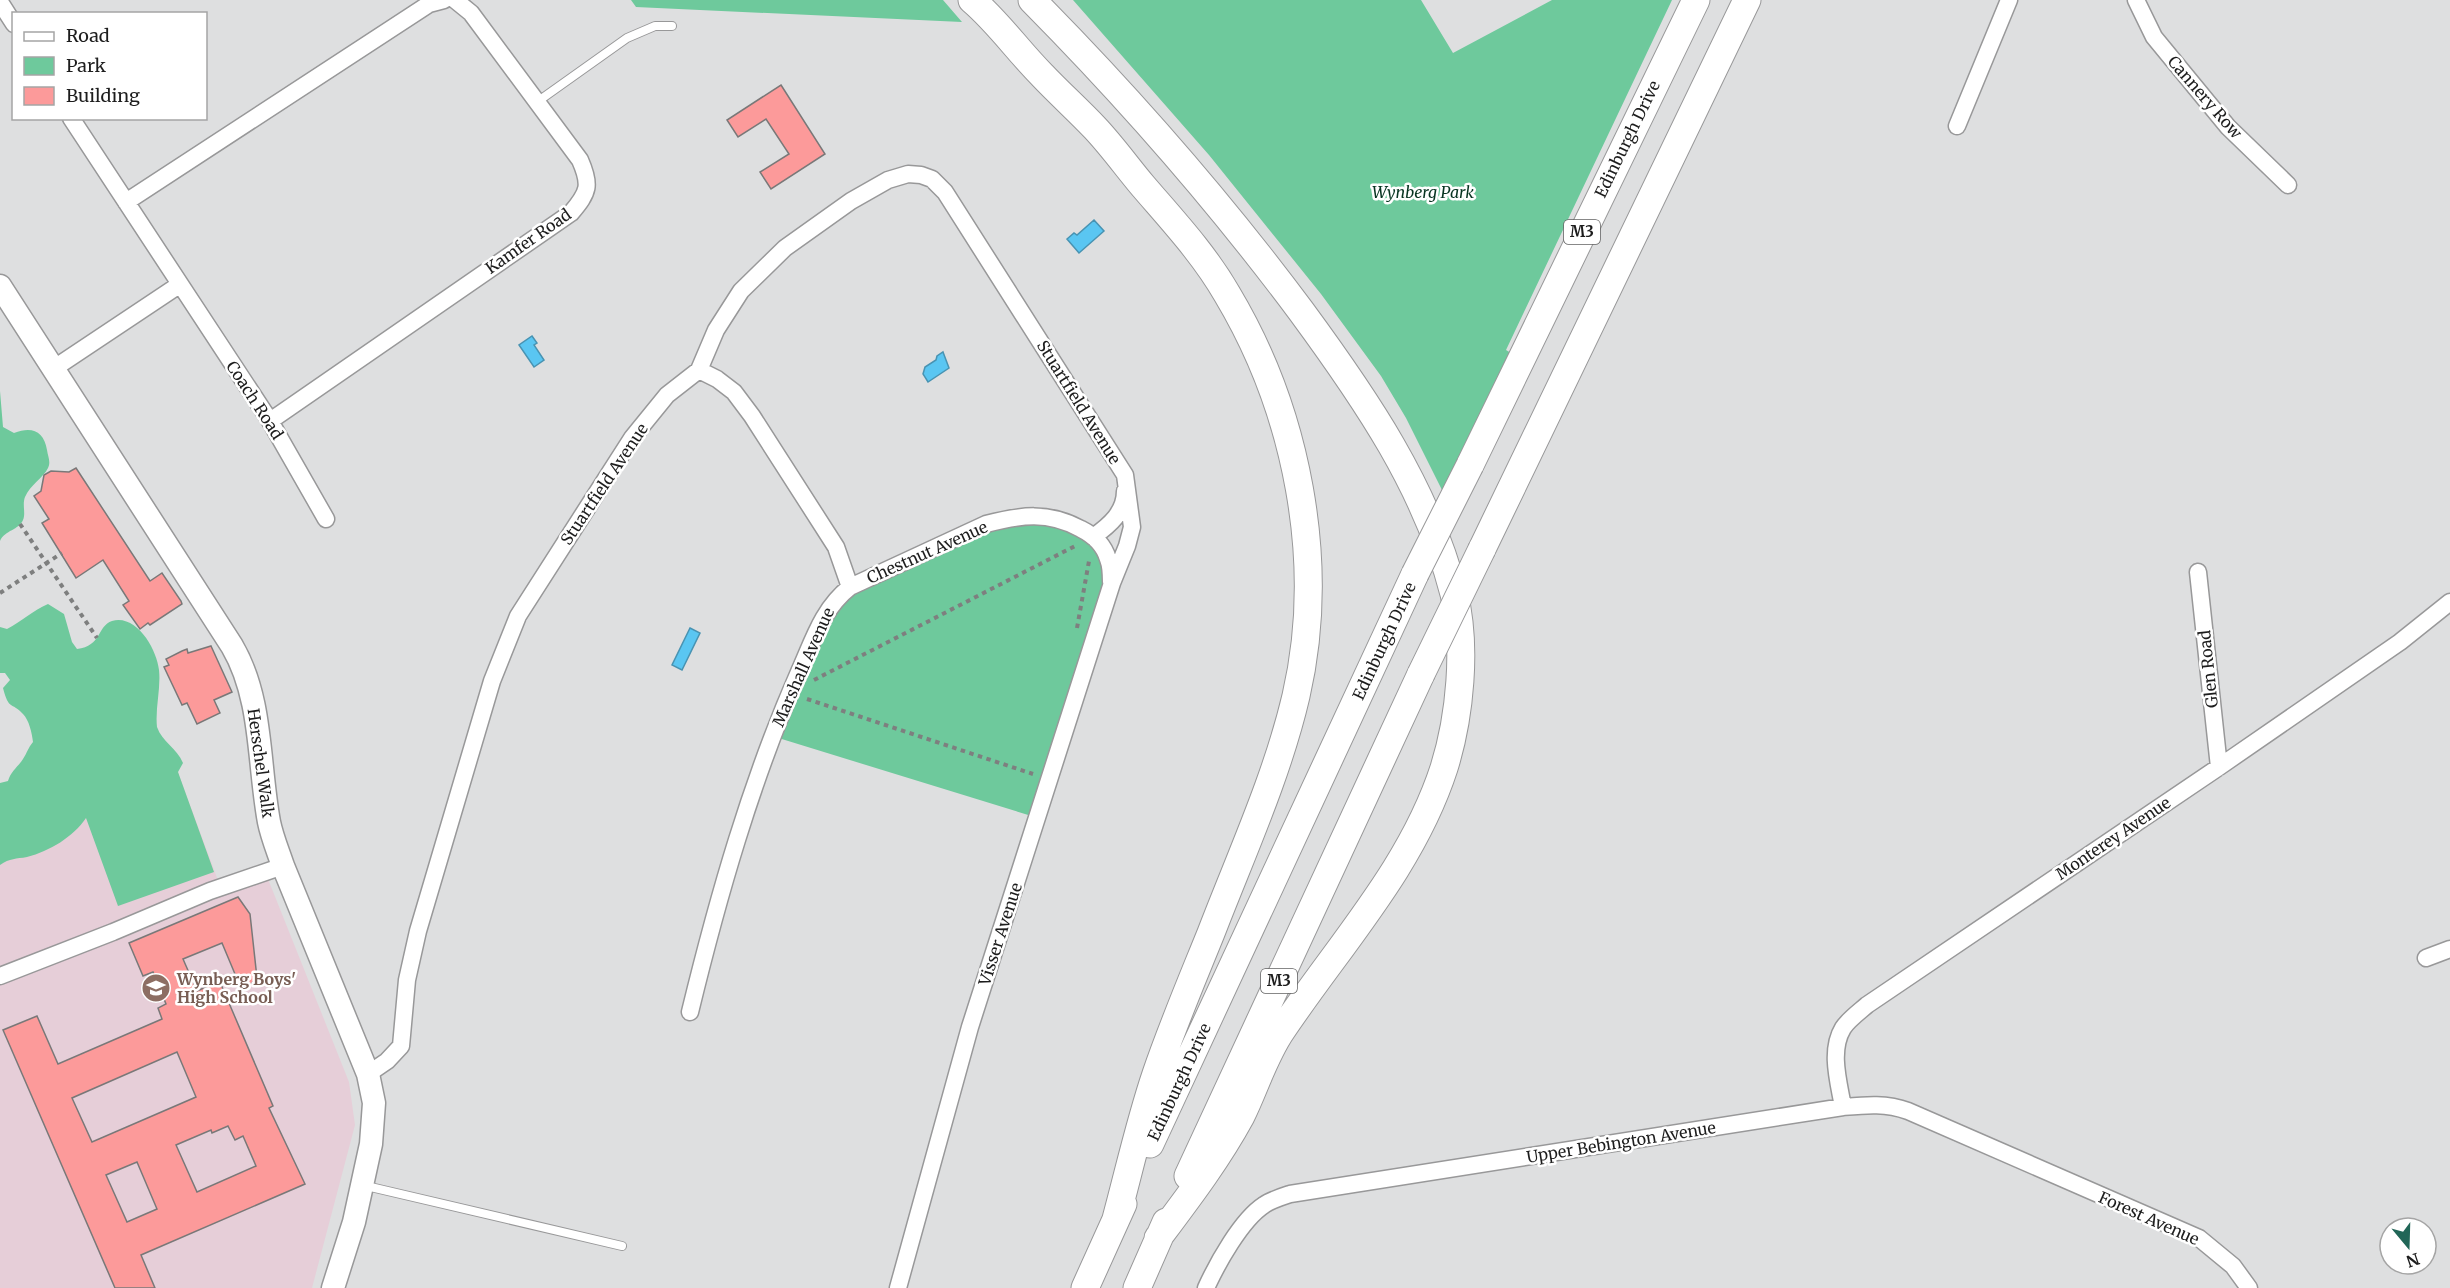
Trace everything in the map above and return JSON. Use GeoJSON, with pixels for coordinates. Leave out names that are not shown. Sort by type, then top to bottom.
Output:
{"type":"FeatureCollection","features":[{"type":"Feature","properties":{"kind":"highway"},"geometry":{"type":"LineString","coordinates":[[1032,0],[1174,153],[1268,267],[1352,382],[1386,434],[1411,483],[1437,540],[1455,598],[1460,682],[1454,728],[1444,768],[1429,808],[1395,869],[1279,1034],[1242,1114],[1208,1172],[1158,1238]]}},
{"type":"Feature","properties":{"kind":"highway","name":"Edinburgh Drive"},"geometry":{"type":"LineString","coordinates":[[1085,1288],[1415,574],[1696,0]]}},
{"type":"Feature","properties":{"kind":"highway","name":"M3"},"geometry":{"type":"LineString","coordinates":[[1137,1288],[1158,1238],[1421,674],[1747,0]]}},
{"type":"Feature","properties":{"kind":"highway"},"geometry":{"type":"LineString","coordinates":[[978,3],[1038,71],[1097,130],[1189,239],[1227,293],[1269,381],[1288,438],[1300,487],[1308,595],[1305,644],[1297,693],[1284,740],[1238,865],[1156,1075],[1116,1219]]}},
{"type":"Feature","properties":{"kind":"main road","name":"Herschel Walk"},"geometry":{"type":"LineString","coordinates":[[0,286],[240,658],[253,698],[269,823],[283,866],[368,1074],[374,1103],[370,1144],[354,1222],[333,1288]]}},
{"type":"Feature","properties":{"kind":"street","name":"Kamfer Road"},"geometry":{"type":"LineString","coordinates":[[270,421],[571,213],[583,200],[588,189],[587,176],[580,160],[471,13],[455,0]]}},
{"type":"Feature","properties":{"kind":"street"},"geometry":{"type":"LineString","coordinates":[[1957,126],[2010,0]]}},
{"type":"Feature","properties":{"kind":"street","name":"Cannery Row"},"geometry":{"type":"LineString","coordinates":[[2136,0],[2154,37],[2228,128],[2288,185]]}},
{"type":"Feature","properties":{"kind":"street"},"geometry":{"type":"LineString","coordinates":[[126,202],[431,1]]}},
{"type":"Feature","properties":{"kind":"street"},"geometry":{"type":"LineString","coordinates":[[0,2],[12,21]]}},
{"type":"Feature","properties":{"kind":"street","name":"Coach Road"},"geometry":{"type":"LineString","coordinates":[[72,120],[178,285],[270,421],[326,519]]}},
{"type":"Feature","properties":{"kind":"street","name":"Stuartfield Avenue"},"geometry":{"type":"LineString","coordinates":[[368,1074],[401,1046],[407,980],[418,931],[484,703],[518,616],[632,438],[668,395],[699,370],[716,330],[741,291],[785,248],[851,201],[888,180],[908,174],[932,179],[945,192],[1125,475],[1132,527],[1112,583]]}},
{"type":"Feature","properties":{"kind":"street"},"geometry":{"type":"LineString","coordinates":[[53,369],[178,285]]}},
{"type":"Feature","properties":{"kind":"street"},"geometry":{"type":"LineString","coordinates":[[699,370],[717,379],[734,392],[752,416],[836,547],[850,587]]}},
{"type":"Feature","properties":{"kind":"street"},"geometry":{"type":"LineString","coordinates":[[1093,537],[1116,518],[1125,501],[1125,475]]}},
{"type":"Feature","properties":{"kind":"street","name":"Chestnut Avenue"},"geometry":{"type":"LineString","coordinates":[[850,587],[986,524],[1010,518],[1056,518],[1093,537],[1101,545],[1109,561],[1112,583]]}},
{"type":"Feature","properties":{"kind":"street","name":"Glen Road"},"geometry":{"type":"LineString","coordinates":[[2198,572],[2219,767]]}},
{"type":"Feature","properties":{"kind":"street","name":"Visser Avenue"},"geometry":{"type":"LineString","coordinates":[[898,1288],[970,1027],[1112,583]]}},
{"type":"Feature","properties":{"kind":"street","name":"Marshall Avenue"},"geometry":{"type":"LineString","coordinates":[[690,1012],[704,954],[769,742],[826,611],[836,598],[850,587]]}},
{"type":"Feature","properties":{"kind":"street","name":"Monterey Avenue"},"geometry":{"type":"LineString","coordinates":[[1842,1107],[1836,1067],[1838,1039],[1844,1027],[1867,1005],[2400,642],[2450,602]]}},
{"type":"Feature","properties":{"kind":"street"},"geometry":{"type":"LineString","coordinates":[[0,976],[210,891],[283,866]]}},
{"type":"Feature","properties":{"kind":"street"},"geometry":{"type":"LineString","coordinates":[[2426,958],[2450,949]]}},
{"type":"Feature","properties":{"kind":"street","name":"Upper Bebington Avenue"},"geometry":{"type":"LineString","coordinates":[[1206,1288],[1220,1258],[1255,1212],[1264,1204],[1290,1194],[1842,1107],[1892,1105],[2067,1182]]}},
{"type":"Feature","properties":{"kind":"street","name":"Forest Avenue"},"geometry":{"type":"LineString","coordinates":[[2067,1182],[2199,1238],[2233,1266],[2248,1288]]}},
{"type":"Feature","properties":{"kind":"lane"},"geometry":{"type":"LineString","coordinates":[[537,102],[627,38],[655,26],[672,26]]}},
{"type":"Feature","properties":{"kind":"lane"},"geometry":{"type":"LineString","coordinates":[[362,1185],[622,1246]]}},
{"type":"Feature","properties":{"kind":"path"},"geometry":{"type":"LineString","coordinates":[[20,524],[97,638]]}},
{"type":"Feature","properties":{"kind":"path"},"geometry":{"type":"LineString","coordinates":[[790,693],[1093,537]]}},
{"type":"Feature","properties":{"kind":"path"},"geometry":{"type":"LineString","coordinates":[[0,593],[62,553]]}},
{"type":"Feature","properties":{"kind":"path"},"geometry":{"type":"LineString","coordinates":[[790,693],[1050,780]]}},
{"type":"Feature","properties":{"kind":"shaded area","name":"Wynberg Boys' High School"},"geometry":{"type":"Polygon","coordinates":[[[176,767],[223,894],[268,879],[349,1082],[355,1125],[312,1288],[0,1288],[0,829],[176,767]]]}},
{"type":"Feature","properties":{"kind":"green space"},"geometry":{"type":"Polygon","coordinates":[[[631,0],[943,0],[962,22],[636,7],[631,0]]]}},
{"type":"Feature","properties":{"kind":"green space","name":"Wynberg Park"},"geometry":{"type":"Polygon","coordinates":[[[1073,0],[1421,0],[1453,53],[1552,0],[1672,0],[1506,350],[1511,353],[1442,490],[1406,418],[1381,376],[1321,294],[1209,155],[1073,0]]]}},
{"type":"Feature","properties":{"kind":"green space"},"geometry":{"type":"Polygon","coordinates":[[[0,391],[3,427],[14,433],[32,430],[40,434],[45,444],[49,466],[25,497],[24,517],[21,523],[5,534],[0,541],[0,391]]]}},
{"type":"Feature","properties":{"kind":"green space"},"geometry":{"type":"Polygon","coordinates":[[[1055,519],[1099,544],[1110,585],[1038,818],[772,736],[824,609],[980,528],[1055,519]]]}},
{"type":"Feature","properties":{"kind":"green space"},"geometry":{"type":"Polygon","coordinates":[[[48,604],[64,614],[72,642],[77,649],[91,644],[107,624],[121,620],[137,628],[150,644],[159,670],[157,727],[162,737],[183,763],[178,772],[214,872],[118,906],[86,818],[68,837],[52,847],[0,865],[0,783],[8,781],[33,742],[27,720],[9,703],[5,695],[3,688],[10,680],[5,673],[0,673],[0,627],[7,629],[48,604]]]}},
{"type":"Feature","properties":{"kind":"water"},"geometry":{"type":"Polygon","coordinates":[[[1094,220],[1104,231],[1079,253],[1067,239],[1074,233],[1077,235],[1094,220]]]}},
{"type":"Feature","properties":{"kind":"water"},"geometry":{"type":"Polygon","coordinates":[[[532,336],[537,343],[534,345],[544,360],[534,367],[519,345],[532,336]]]}},
{"type":"Feature","properties":{"kind":"water"},"geometry":{"type":"Polygon","coordinates":[[[943,352],[949,368],[928,382],[923,374],[925,367],[943,352]]]}},
{"type":"Feature","properties":{"kind":"water"},"geometry":{"type":"Polygon","coordinates":[[[690,628],[700,633],[682,670],[672,665],[690,628]]]}},
{"type":"Feature","properties":{"kind":"building"},"geometry":{"type":"Polygon","coordinates":[[[781,85],[825,154],[771,189],[760,172],[789,154],[766,119],[738,137],[727,120],[781,85]]]}},
{"type":"Feature","properties":{"kind":"building"},"geometry":{"type":"Polygon","coordinates":[[[76,468],[150,581],[162,573],[181,601],[182,604],[150,625],[148,623],[140,629],[123,605],[129,601],[103,560],[76,578],[42,523],[49,519],[34,496],[41,491],[44,475],[51,471],[69,472],[76,468]]]}},
{"type":"Feature","properties":{"kind":"building"},"geometry":{"type":"Polygon","coordinates":[[[211,646],[232,692],[214,700],[220,713],[197,724],[187,703],[182,705],[164,667],[169,665],[166,659],[182,651],[187,649],[188,653],[211,646]]]}},
{"type":"Feature","properties":{"kind":"building"},"geometry":{"type":"Polygon","coordinates":[[[238,897],[250,914],[257,978],[250,985],[244,986],[220,982],[273,1106],[269,1108],[305,1184],[141,1255],[155,1288],[115,1288],[3,1030],[37,1016],[58,1064],[162,1019],[158,1008],[166,1004],[153,972],[143,976],[129,943],[238,897]],[[222,943],[183,959],[197,991],[235,974],[222,943]],[[177,1052],[72,1098],[92,1142],[196,1097],[177,1052]],[[228,1126],[212,1133],[211,1130],[176,1145],[197,1192],[256,1166],[243,1136],[235,1140],[228,1126]],[[137,1162],[106,1175],[127,1222],[157,1209],[137,1162]]]}},
{"type":"Feature","properties":{"kind":"place","name":"Wynberg Boys' High School"},"geometry":{"type":"Point","coordinates":[156,988]}}]}
